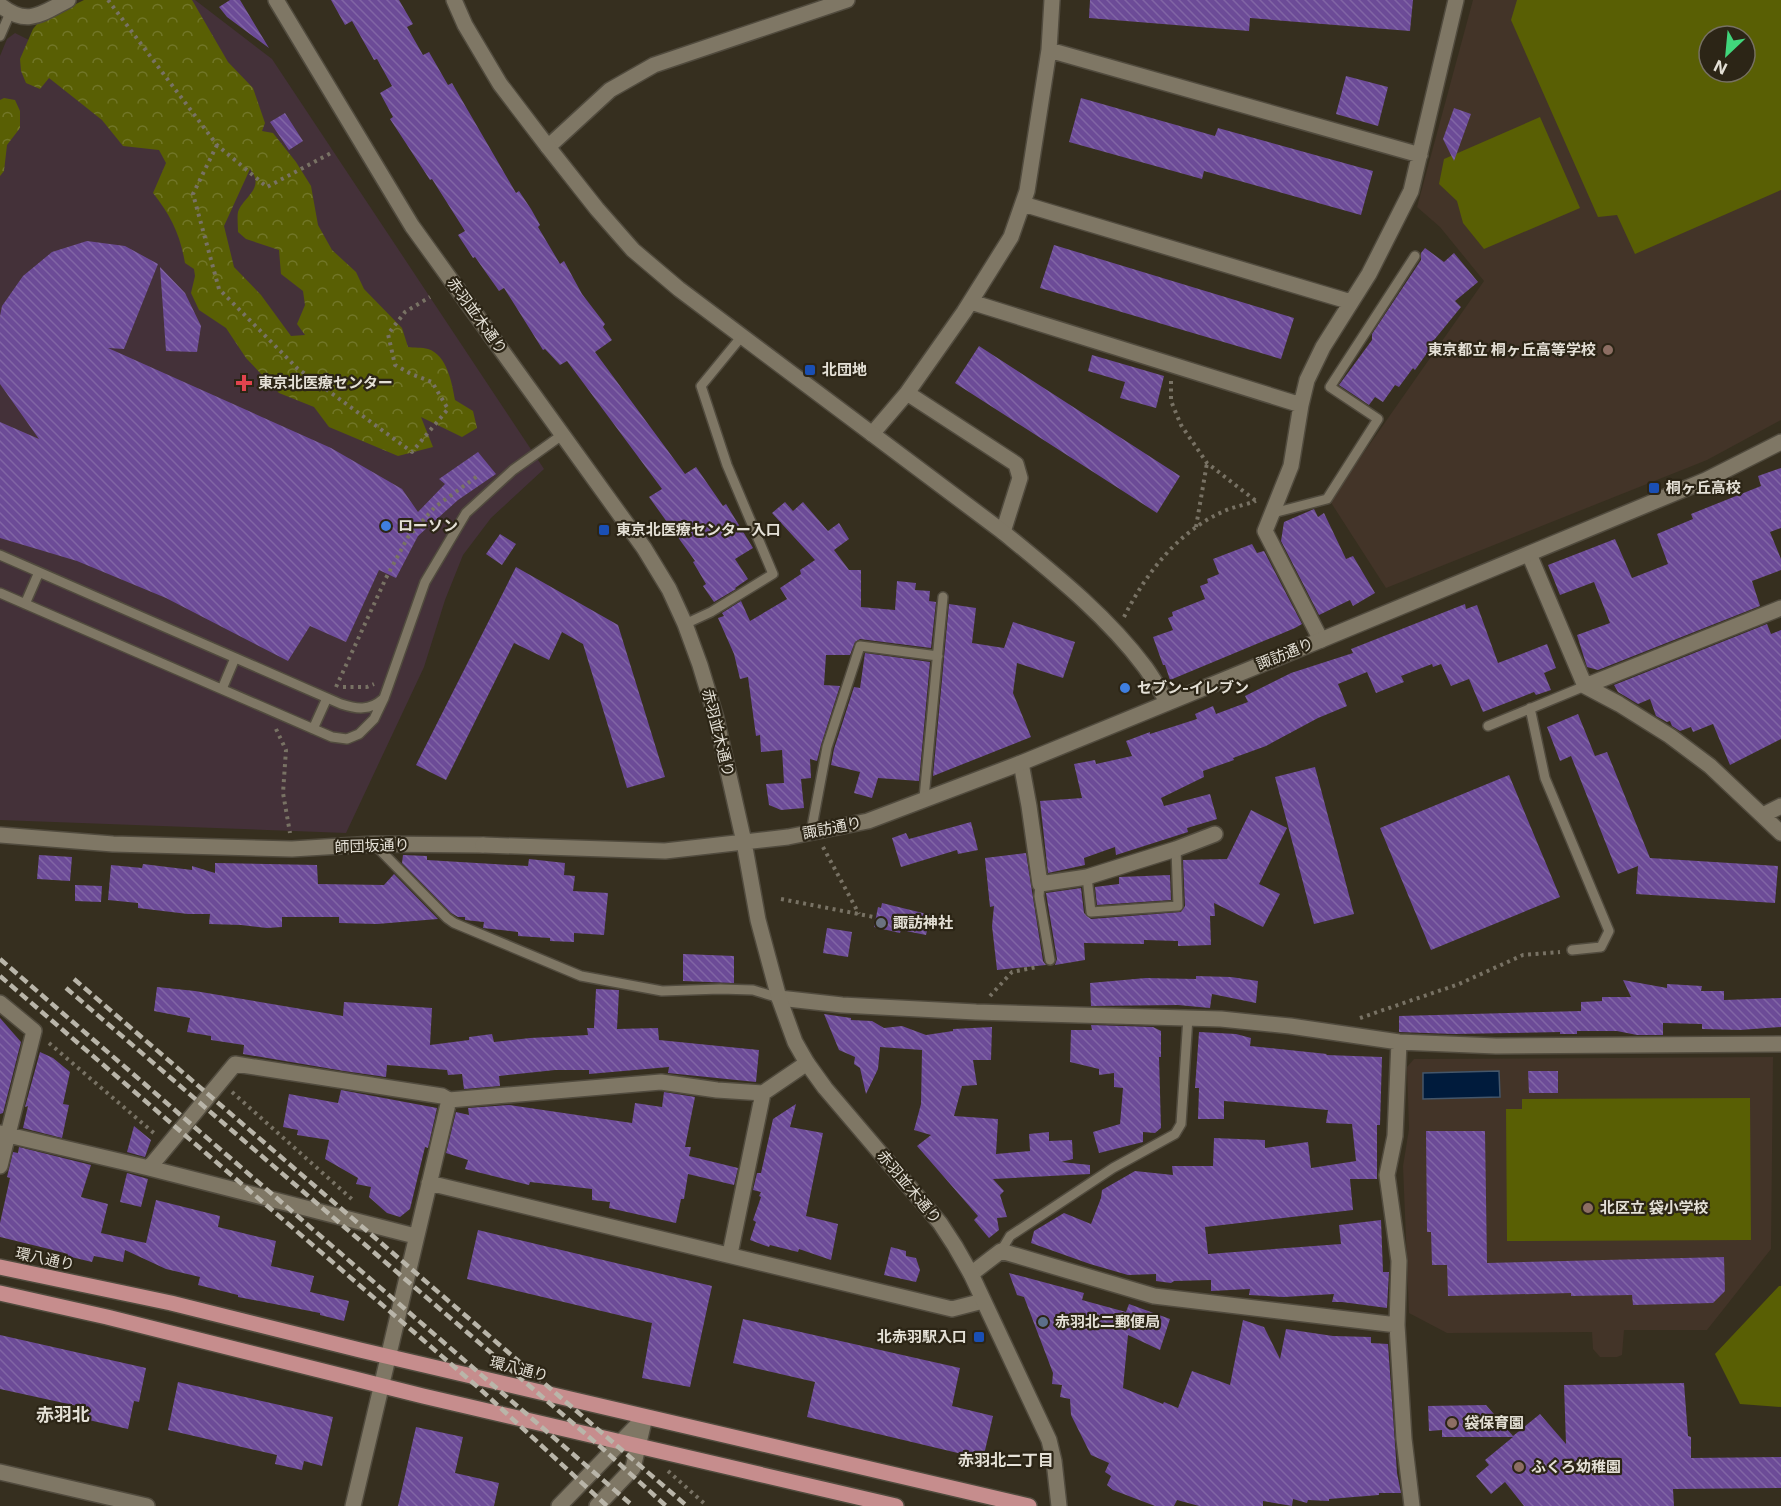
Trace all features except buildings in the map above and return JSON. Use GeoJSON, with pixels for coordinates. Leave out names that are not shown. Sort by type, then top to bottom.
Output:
{"type":"FeatureCollection","features":[{"type":"Feature","properties":{"kind":"main road","name":"環八通り"},"geometry":{"type":"LineString","coordinates":[[0,1267],[171,1303],[388,1357],[1029,1506]]}},
{"type":"Feature","properties":{"kind":"main road"},"geometry":{"type":"LineString","coordinates":[[0,1293],[106,1317],[381,1386],[896,1506]]}},
{"type":"Feature","properties":{"kind":"street"},"geometry":{"type":"LineString","coordinates":[[5,9],[23,18],[36,16],[68,0]]}},
{"type":"Feature","properties":{"kind":"street","name":"赤羽並木通り"},"geometry":{"type":"LineString","coordinates":[[276,0],[412,226],[644,548],[669,589],[685,624],[716,718],[744,842],[758,920],[779,998],[795,1042],[825,1088],[940,1223],[971,1274],[1049,1440],[1059,1506]]}},
{"type":"Feature","properties":{"kind":"street"},"geometry":{"type":"LineString","coordinates":[[454,0],[500,84],[597,209],[633,250],[679,289],[1003,532],[1079,597],[1114,631],[1145,667],[1168,702]]}},
{"type":"Feature","properties":{"kind":"street"},"geometry":{"type":"LineString","coordinates":[[548,147],[610,90],[654,64],[847,0]]}},
{"type":"Feature","properties":{"kind":"street"},"geometry":{"type":"LineString","coordinates":[[872,434],[907,393],[971,302],[1011,237],[1023,204],[1049,50],[1052,0]]}},
{"type":"Feature","properties":{"kind":"street"},"geometry":{"type":"LineString","coordinates":[[1321,640],[1265,531],[1291,466],[1307,380],[1323,347],[1369,274],[1411,191],[1456,0]]}},
{"type":"Feature","properties":{"kind":"street"},"geometry":{"type":"LineString","coordinates":[[1049,50],[1420,154]]}},
{"type":"Feature","properties":{"kind":"street"},"geometry":{"type":"LineString","coordinates":[[1023,204],[1351,302]]}},
{"type":"Feature","properties":{"kind":"street"},"geometry":{"type":"LineString","coordinates":[[971,302],[1301,405]]}},
{"type":"Feature","properties":{"kind":"street"},"geometry":{"type":"LineString","coordinates":[[907,393],[1016,464],[1020,478],[1003,532]]}},
{"type":"Feature","properties":{"kind":"street","name":"諏訪通り"},"geometry":{"type":"LineString","coordinates":[[744,842],[868,821],[1021,763],[1706,480],[1781,442]]}},
{"type":"Feature","properties":{"kind":"street"},"geometry":{"type":"LineString","coordinates":[[1529,554],[1585,686],[1670,736],[1710,766],[1781,833]]}},
{"type":"Feature","properties":{"kind":"street"},"geometry":{"type":"LineString","coordinates":[[1585,686],[1781,608]]}},
{"type":"Feature","properties":{"kind":"street"},"geometry":{"type":"LineString","coordinates":[[1021,763],[1040,884],[1087,877],[1215,834]]}},
{"type":"Feature","properties":{"kind":"street"},"geometry":{"type":"LineString","coordinates":[[1763,814],[1781,806]]}},
{"type":"Feature","properties":{"kind":"street","name":"師団坂通り"},"geometry":{"type":"LineString","coordinates":[[0,835],[113,844],[292,849],[374,844],[665,851],[744,842]]}},
{"type":"Feature","properties":{"kind":"street"},"geometry":{"type":"LineString","coordinates":[[779,998],[842,1005],[976,1012],[1188,1017],[1290,1026],[1399,1042],[1496,1046],[1781,1044]]}},
{"type":"Feature","properties":{"kind":"street"},"geometry":{"type":"LineString","coordinates":[[0,1004],[34,1031],[4,1134],[0,1166]]}},
{"type":"Feature","properties":{"kind":"street"},"geometry":{"type":"LineString","coordinates":[[1399,1042],[1395,1136],[1388,1175],[1399,1261],[1397,1325],[1404,1439],[1412,1506]]}},
{"type":"Feature","properties":{"kind":"street"},"geometry":{"type":"LineString","coordinates":[[149,1168],[236,1064],[442,1096],[449,1100],[661,1082],[717,1090],[763,1093],[807,1063]]}},
{"type":"Feature","properties":{"kind":"street"},"geometry":{"type":"LineString","coordinates":[[730,1254],[763,1093]]}},
{"type":"Feature","properties":{"kind":"street"},"geometry":{"type":"LineString","coordinates":[[352,1506],[449,1100]]}},
{"type":"Feature","properties":{"kind":"street"},"geometry":{"type":"LineString","coordinates":[[4,1134],[149,1168],[415,1236]]}},
{"type":"Feature","properties":{"kind":"street"},"geometry":{"type":"LineString","coordinates":[[429,1183],[952,1309],[983,1301]]}},
{"type":"Feature","properties":{"kind":"street"},"geometry":{"type":"LineString","coordinates":[[971,1274],[1001,1251],[1154,1296],[1397,1325]]}},
{"type":"Feature","properties":{"kind":"street"},"geometry":{"type":"LineString","coordinates":[[559,1506],[645,1417]]}},
{"type":"Feature","properties":{"kind":"street"},"geometry":{"type":"LineString","coordinates":[[597,1506],[633,1468],[645,1417]]}},
{"type":"Feature","properties":{"kind":"street"},"geometry":{"type":"LineString","coordinates":[[0,1472],[147,1506]]}},
{"type":"Feature","properties":{"kind":"lane"},"geometry":{"type":"LineString","coordinates":[[0,36],[5,9]]}},
{"type":"Feature","properties":{"kind":"lane"},"geometry":{"type":"LineString","coordinates":[[1273,513],[1327,499],[1378,419],[1330,387],[1415,256]]}},
{"type":"Feature","properties":{"kind":"lane"},"geometry":{"type":"LineString","coordinates":[[685,624],[711,612],[773,574],[727,465],[701,386],[742,336]]}},
{"type":"Feature","properties":{"kind":"lane"},"geometry":{"type":"LineString","coordinates":[[0,593],[313,729],[340,739],[353,737],[363,732],[371,724],[384,698],[425,582],[466,513],[513,470],[562,435]]}},
{"type":"Feature","properties":{"kind":"lane"},"geometry":{"type":"LineString","coordinates":[[0,555],[350,707],[364,708],[375,705],[384,698]]}},
{"type":"Feature","properties":{"kind":"lane"},"geometry":{"type":"LineString","coordinates":[[25,604],[39,572]]}},
{"type":"Feature","properties":{"kind":"lane"},"geometry":{"type":"LineString","coordinates":[[924,798],[943,597]]}},
{"type":"Feature","properties":{"kind":"lane"},"geometry":{"type":"LineString","coordinates":[[811,832],[826,747],[860,646],[938,656]]}},
{"type":"Feature","properties":{"kind":"lane"},"geometry":{"type":"LineString","coordinates":[[222,689],[236,658]]}},
{"type":"Feature","properties":{"kind":"lane"},"geometry":{"type":"LineString","coordinates":[[1488,726],[1585,686]]}},
{"type":"Feature","properties":{"kind":"lane"},"geometry":{"type":"LineString","coordinates":[[313,729],[327,698]]}},
{"type":"Feature","properties":{"kind":"lane"},"geometry":{"type":"LineString","coordinates":[[1530,708],[1545,778],[1609,931],[1601,947],[1572,950]]}},
{"type":"Feature","properties":{"kind":"lane"},"geometry":{"type":"LineString","coordinates":[[374,844],[447,918],[581,976],[662,991],[753,990],[779,998]]}},
{"type":"Feature","properties":{"kind":"lane"},"geometry":{"type":"LineString","coordinates":[[1087,877],[1091,912],[1178,906],[1176,849]]}},
{"type":"Feature","properties":{"kind":"lane"},"geometry":{"type":"LineString","coordinates":[[1040,884],[1039,896],[1050,960]]}},
{"type":"Feature","properties":{"kind":"lane"},"geometry":{"type":"LineString","coordinates":[[1001,1251],[1010,1236],[1113,1168],[1175,1134],[1181,1124],[1188,1017]]}},
{"type":"Feature","properties":{"kind":"path"},"geometry":{"type":"LineString","coordinates":[[108,0],[217,145],[267,188],[333,152]]}},
{"type":"Feature","properties":{"kind":"path"},"geometry":{"type":"LineString","coordinates":[[217,145],[193,194],[219,289],[297,368],[412,453],[448,409],[432,382],[395,365],[388,334],[405,312],[430,297]]}},
{"type":"Feature","properties":{"kind":"path"},"geometry":{"type":"LineString","coordinates":[[1121,622],[1158,561],[1196,527],[1229,509],[1256,501],[1207,463],[1181,425],[1171,401],[1172,365]]}},
{"type":"Feature","properties":{"kind":"path"},"geometry":{"type":"LineString","coordinates":[[1196,527],[1207,463]]}},
{"type":"Feature","properties":{"kind":"path"},"geometry":{"type":"LineString","coordinates":[[335,687],[386,578],[408,537],[435,507],[479,475]]}},
{"type":"Feature","properties":{"kind":"path"},"geometry":{"type":"LineString","coordinates":[[280,714],[275,727],[286,750],[283,793],[292,849]]}},
{"type":"Feature","properties":{"kind":"path"},"geometry":{"type":"LineString","coordinates":[[823,846],[859,914]]}},
{"type":"Feature","properties":{"kind":"path"},"geometry":{"type":"LineString","coordinates":[[781,899],[874,917]]}},
{"type":"Feature","properties":{"kind":"path"},"geometry":{"type":"LineString","coordinates":[[1354,1020],[1459,984],[1523,955],[1572,950]]}},
{"type":"Feature","properties":{"kind":"path"},"geometry":{"type":"LineString","coordinates":[[976,1012],[1012,972],[1050,965],[1050,960]]}},
{"type":"Feature","properties":{"kind":"path"},"geometry":{"type":"LineString","coordinates":[[34,1031],[168,1144]]}},
{"type":"Feature","properties":{"kind":"path"},"geometry":{"type":"LineString","coordinates":[[221,1081],[358,1205]]}},
{"type":"Feature","properties":{"kind":"path"},"geometry":{"type":"LineString","coordinates":[[665,1469],[707,1506]]}},
{"type":"Feature","properties":{"kind":"shaded area","name":"東京北医療センター"},"geometry":{"type":"Polygon","coordinates":[[[92,0],[195,0],[272,59],[544,469],[491,518],[463,555],[445,600],[424,667],[346,833],[0,820],[0,56],[7,39],[15,33],[29,40],[92,0]]]}},
{"type":"Feature","properties":{"kind":"shaded area","name":"東京都立 桐ヶ丘高等学校"},"geometry":{"type":"Polygon","coordinates":[[[1473,0],[1781,0],[1781,420],[1707,460],[1386,588],[1330,501],[1484,281],[1440,227],[1417,207],[1473,0]]]}},
{"type":"Feature","properties":{"kind":"shaded area","name":"北区立 袋小学校"},"geometry":{"type":"Polygon","coordinates":[[[1773,1057],[1771,1249],[1707,1330],[1624,1330],[1622,1355],[1600,1357],[1593,1349],[1592,1332],[1447,1333],[1409,1313],[1403,1166],[1409,1129],[1407,1067],[1414,1059],[1773,1057]]]}},
{"type":"Feature","properties":{"kind":"green space"},"geometry":{"type":"Polygon","coordinates":[[[84,0],[192,0],[228,62],[253,88],[265,123],[262,131],[273,133],[311,186],[318,225],[332,250],[356,272],[364,289],[402,328],[408,347],[428,349],[440,357],[448,370],[455,400],[473,411],[477,428],[462,437],[421,417],[433,447],[398,456],[329,427],[314,407],[279,393],[246,358],[226,328],[199,310],[191,293],[195,276],[194,269],[185,263],[174,226],[153,193],[166,163],[159,150],[123,146],[102,120],[49,78],[40,89],[26,83],[21,71],[20,59],[38,23],[84,0]],[[250,169],[224,226],[234,267],[261,295],[291,336],[305,335],[297,324],[305,305],[303,291],[281,274],[279,250],[246,239],[238,232],[238,212],[255,187],[254,176],[250,169]]]}},
{"type":"Feature","properties":{"kind":"green space"},"geometry":{"type":"Polygon","coordinates":[[[1517,0],[1781,0],[1781,190],[1635,254],[1617,215],[1598,217],[1511,20],[1517,0]]]}},
{"type":"Feature","properties":{"kind":"green space"},"geometry":{"type":"Polygon","coordinates":[[[4,98],[15,100],[20,111],[20,128],[7,145],[4,171],[0,176],[0,100],[4,98]]]}},
{"type":"Feature","properties":{"kind":"green space"},"geometry":{"type":"Polygon","coordinates":[[[1540,117],[1580,208],[1484,249],[1463,223],[1457,201],[1439,184],[1444,159],[1540,117]]]}},
{"type":"Feature","properties":{"kind":"green space"},"geometry":{"type":"Polygon","coordinates":[[[1750,1098],[1751,1240],[1507,1241],[1506,1109],[1522,1109],[1522,1099],[1750,1098]]]}},
{"type":"Feature","properties":{"kind":"green space"},"geometry":{"type":"Polygon","coordinates":[[[1781,1286],[1781,1407],[1740,1404],[1715,1354],[1781,1286]]]}},
{"type":"Feature","properties":{"kind":"water"},"geometry":{"type":"Polygon","coordinates":[[[1499,1071],[1500,1097],[1423,1099],[1423,1073],[1499,1071]]]}},
{"type":"Feature","properties":{"kind":"railway"},"geometry":{"type":"LineString","coordinates":[[0,959],[633,1506]]}},
{"type":"Feature","properties":{"kind":"railway"},"geometry":{"type":"LineString","coordinates":[[0,976],[480,1389],[607,1506]]}},
{"type":"Feature","properties":{"kind":"railway"},"geometry":{"type":"LineString","coordinates":[[74,979],[687,1506]]}},
{"type":"Feature","properties":{"kind":"railway"},"geometry":{"type":"LineString","coordinates":[[66,988],[603,1449],[666,1506]]}},
{"type":"Feature","properties":{"kind":"place","name":"東京都立 桐ヶ丘高等学校"},"geometry":{"type":"Point","coordinates":[1608,350]}},
{"type":"Feature","properties":{"kind":"place","name":"北団地"},"geometry":{"type":"Point","coordinates":[810,370]}},
{"type":"Feature","properties":{"kind":"place","name":"東京北医療センター"},"geometry":{"type":"Point","coordinates":[244,383]}},
{"type":"Feature","properties":{"kind":"place","name":"桐ヶ丘高校"},"geometry":{"type":"Point","coordinates":[1654,488]}},
{"type":"Feature","properties":{"kind":"place","name":"ローソン"},"geometry":{"type":"Point","coordinates":[386,526]}},
{"type":"Feature","properties":{"kind":"place","name":"東京北医療センター入口"},"geometry":{"type":"Point","coordinates":[604,530]}},
{"type":"Feature","properties":{"kind":"place","name":"セブン-イレブン"},"geometry":{"type":"Point","coordinates":[1125,688]}},
{"type":"Feature","properties":{"kind":"place","name":"諏訪神社"},"geometry":{"type":"Point","coordinates":[881,923]}},
{"type":"Feature","properties":{"kind":"place","name":"北区立 袋小学校"},"geometry":{"type":"Point","coordinates":[1588,1208]}},
{"type":"Feature","properties":{"kind":"place","name":"赤羽北二郵便局"},"geometry":{"type":"Point","coordinates":[1043,1322]}},
{"type":"Feature","properties":{"kind":"place","name":"北赤羽駅入口"},"geometry":{"type":"Point","coordinates":[979,1337]}},
{"type":"Feature","properties":{"kind":"place","name":"袋保育園"},"geometry":{"type":"Point","coordinates":[1452,1423]}},
{"type":"Feature","properties":{"kind":"place","name":"ふくろ幼稚園"},"geometry":{"type":"Point","coordinates":[1519,1467]}},
{"type":"Feature","properties":{"kind":"district","name":"赤羽北"},"geometry":{"type":"Point","coordinates":[63,1415]}},
{"type":"Feature","properties":{"kind":"district","name":"赤羽北二丁目"},"geometry":{"type":"Point","coordinates":[1006,1460]}}]}
